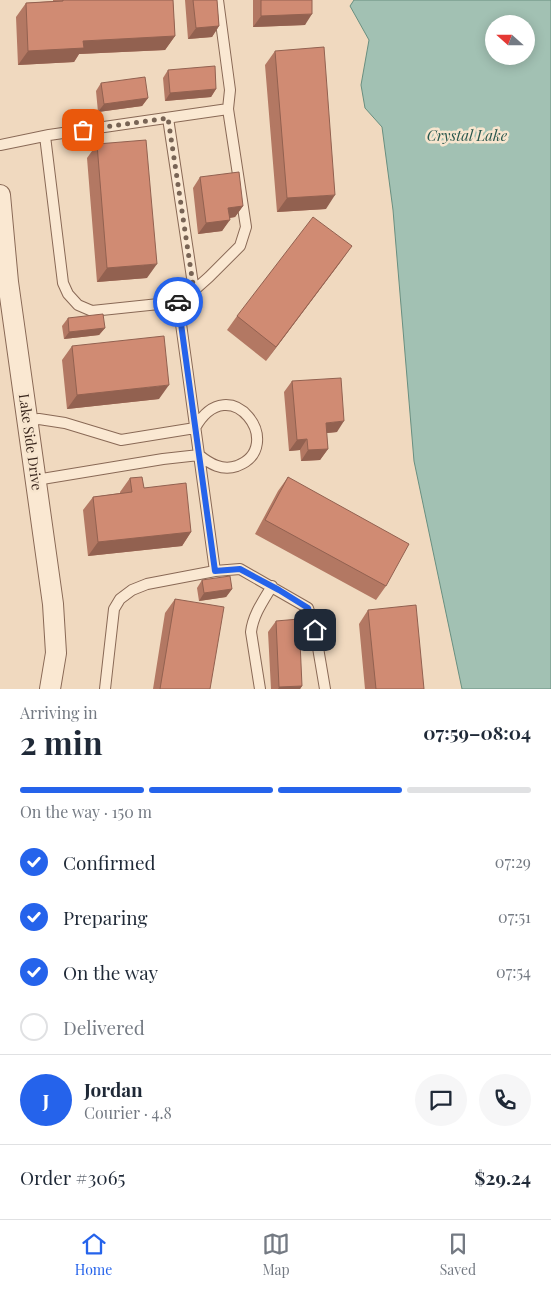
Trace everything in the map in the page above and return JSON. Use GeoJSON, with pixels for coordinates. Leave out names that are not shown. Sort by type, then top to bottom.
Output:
{"type":"FeatureCollection","features":[{"type":"Feature","properties":{"kind":"street","name":"Lake Side Drive"},"geometry":{"type":"LineString","coordinates":[[0,195],[8,282],[53,604],[56,653],[50,689]]}},
{"type":"Feature","properties":{"kind":"lane"},"geometry":{"type":"LineString","coordinates":[[45,136],[63,283],[68,294],[78,305],[92,311],[182,302],[240,246],[246,228],[228,109],[230,90],[218,0]]}},
{"type":"Feature","properties":{"kind":"lane"},"geometry":{"type":"LineString","coordinates":[[0,145],[45,136],[228,109]]}},
{"type":"Feature","properties":{"kind":"lane"},"geometry":{"type":"LineString","coordinates":[[168,118],[194,291]]}},
{"type":"Feature","properties":{"kind":"lane"},"geometry":{"type":"LineString","coordinates":[[178,302],[215,571]]}},
{"type":"Feature","properties":{"kind":"lane"},"geometry":{"type":"LineString","coordinates":[[28,420],[39,419],[65,423],[121,440],[195,428],[208,412],[216,407],[226,406],[236,407],[245,412],[252,420],[256,430],[257,440],[254,451],[248,459],[239,465],[228,468],[218,467],[199,455],[163,458],[36,480]]}},
{"type":"Feature","properties":{"kind":"lane"},"geometry":{"type":"LineString","coordinates":[[105,689],[114,609],[120,599],[132,590],[147,584],[215,571],[240,569],[308,608],[315,630],[325,689]]}},
{"type":"Feature","properties":{"kind":"lane"},"geometry":{"type":"LineString","coordinates":[[260,689],[251,632],[252,623],[272,586]]}},
{"type":"Feature","properties":{"kind":"water","name":"Crystal Lake"},"geometry":{"type":"Polygon","coordinates":[[[354,0],[551,0],[551,689],[462,689],[414,461],[393,210],[382,127],[365,108],[361,85],[369,40],[350,6],[354,0]]]}},
{"type":"Feature","properties":{"kind":"building"},"geometry":{"type":"Polygon","coordinates":[[[63,0],[173,0],[175,36],[83,41],[84,48],[28,51],[26,3],[63,0]]]}},
{"type":"Feature","properties":{"kind":"building"},"geometry":{"type":"Polygon","coordinates":[[[193,0],[217,0],[219,26],[196,28],[193,0]]]}},
{"type":"Feature","properties":{"kind":"building"},"geometry":{"type":"Polygon","coordinates":[[[261,0],[312,0],[312,14],[261,16],[261,0]]]}},
{"type":"Feature","properties":{"kind":"building"},"geometry":{"type":"Polygon","coordinates":[[[324,47],[335,195],[287,198],[275,51],[324,47]]]}},
{"type":"Feature","properties":{"kind":"building"},"geometry":{"type":"Polygon","coordinates":[[[215,66],[216,89],[170,93],[168,70],[215,66]]]}},
{"type":"Feature","properties":{"kind":"building"},"geometry":{"type":"Polygon","coordinates":[[[145,77],[148,98],[104,104],[101,83],[145,77]]]}},
{"type":"Feature","properties":{"kind":"building"},"geometry":{"type":"Polygon","coordinates":[[[146,140],[157,264],[107,268],[97,144],[146,140]]]}},
{"type":"Feature","properties":{"kind":"building"},"geometry":{"type":"Polygon","coordinates":[[[239,172],[243,206],[228,208],[230,220],[206,223],[200,177],[239,172]]]}},
{"type":"Feature","properties":{"kind":"building"},"geometry":{"type":"Polygon","coordinates":[[[313,217],[352,246],[276,347],[237,316],[313,217]]]}},
{"type":"Feature","properties":{"kind":"building"},"geometry":{"type":"Polygon","coordinates":[[[103,314],[105,328],[69,332],[68,318],[103,314]]]}},
{"type":"Feature","properties":{"kind":"building"},"geometry":{"type":"Polygon","coordinates":[[[164,336],[169,385],[77,395],[72,346],[164,336]]]}},
{"type":"Feature","properties":{"kind":"building"},"geometry":{"type":"Polygon","coordinates":[[[341,378],[344,421],[326,423],[328,449],[308,450],[307,439],[297,440],[292,381],[341,378]]]}},
{"type":"Feature","properties":{"kind":"building"},"geometry":{"type":"Polygon","coordinates":[[[142,477],[144,488],[186,483],[191,532],[98,542],[93,497],[132,492],[130,478],[142,477]]]}},
{"type":"Feature","properties":{"kind":"building"},"geometry":{"type":"Polygon","coordinates":[[[288,477],[409,544],[386,586],[265,520],[288,477]]]}},
{"type":"Feature","properties":{"kind":"building"},"geometry":{"type":"Polygon","coordinates":[[[230,576],[232,589],[204,593],[202,580],[230,576]]]}},
{"type":"Feature","properties":{"kind":"building"},"geometry":{"type":"Polygon","coordinates":[[[175,599],[224,607],[210,689],[160,689],[175,599]]]}},
{"type":"Feature","properties":{"kind":"building"},"geometry":{"type":"Polygon","coordinates":[[[416,605],[424,689],[376,689],[368,610],[416,605]]]}},
{"type":"Feature","properties":{"kind":"building"},"geometry":{"type":"Polygon","coordinates":[[[299,619],[302,686],[279,687],[276,621],[299,619]]]}},
{"type":"Feature","properties":{"kind":"way so far"},"geometry":{"type":"LineString","coordinates":[[83,130],[168,118],[194,291],[182,302],[178,302]]}},
{"type":"Feature","properties":{"kind":"route"},"geometry":{"type":"LineString","coordinates":[[178,302],[215,571],[240,569],[279,590],[308,608],[315,630]]}}]}
